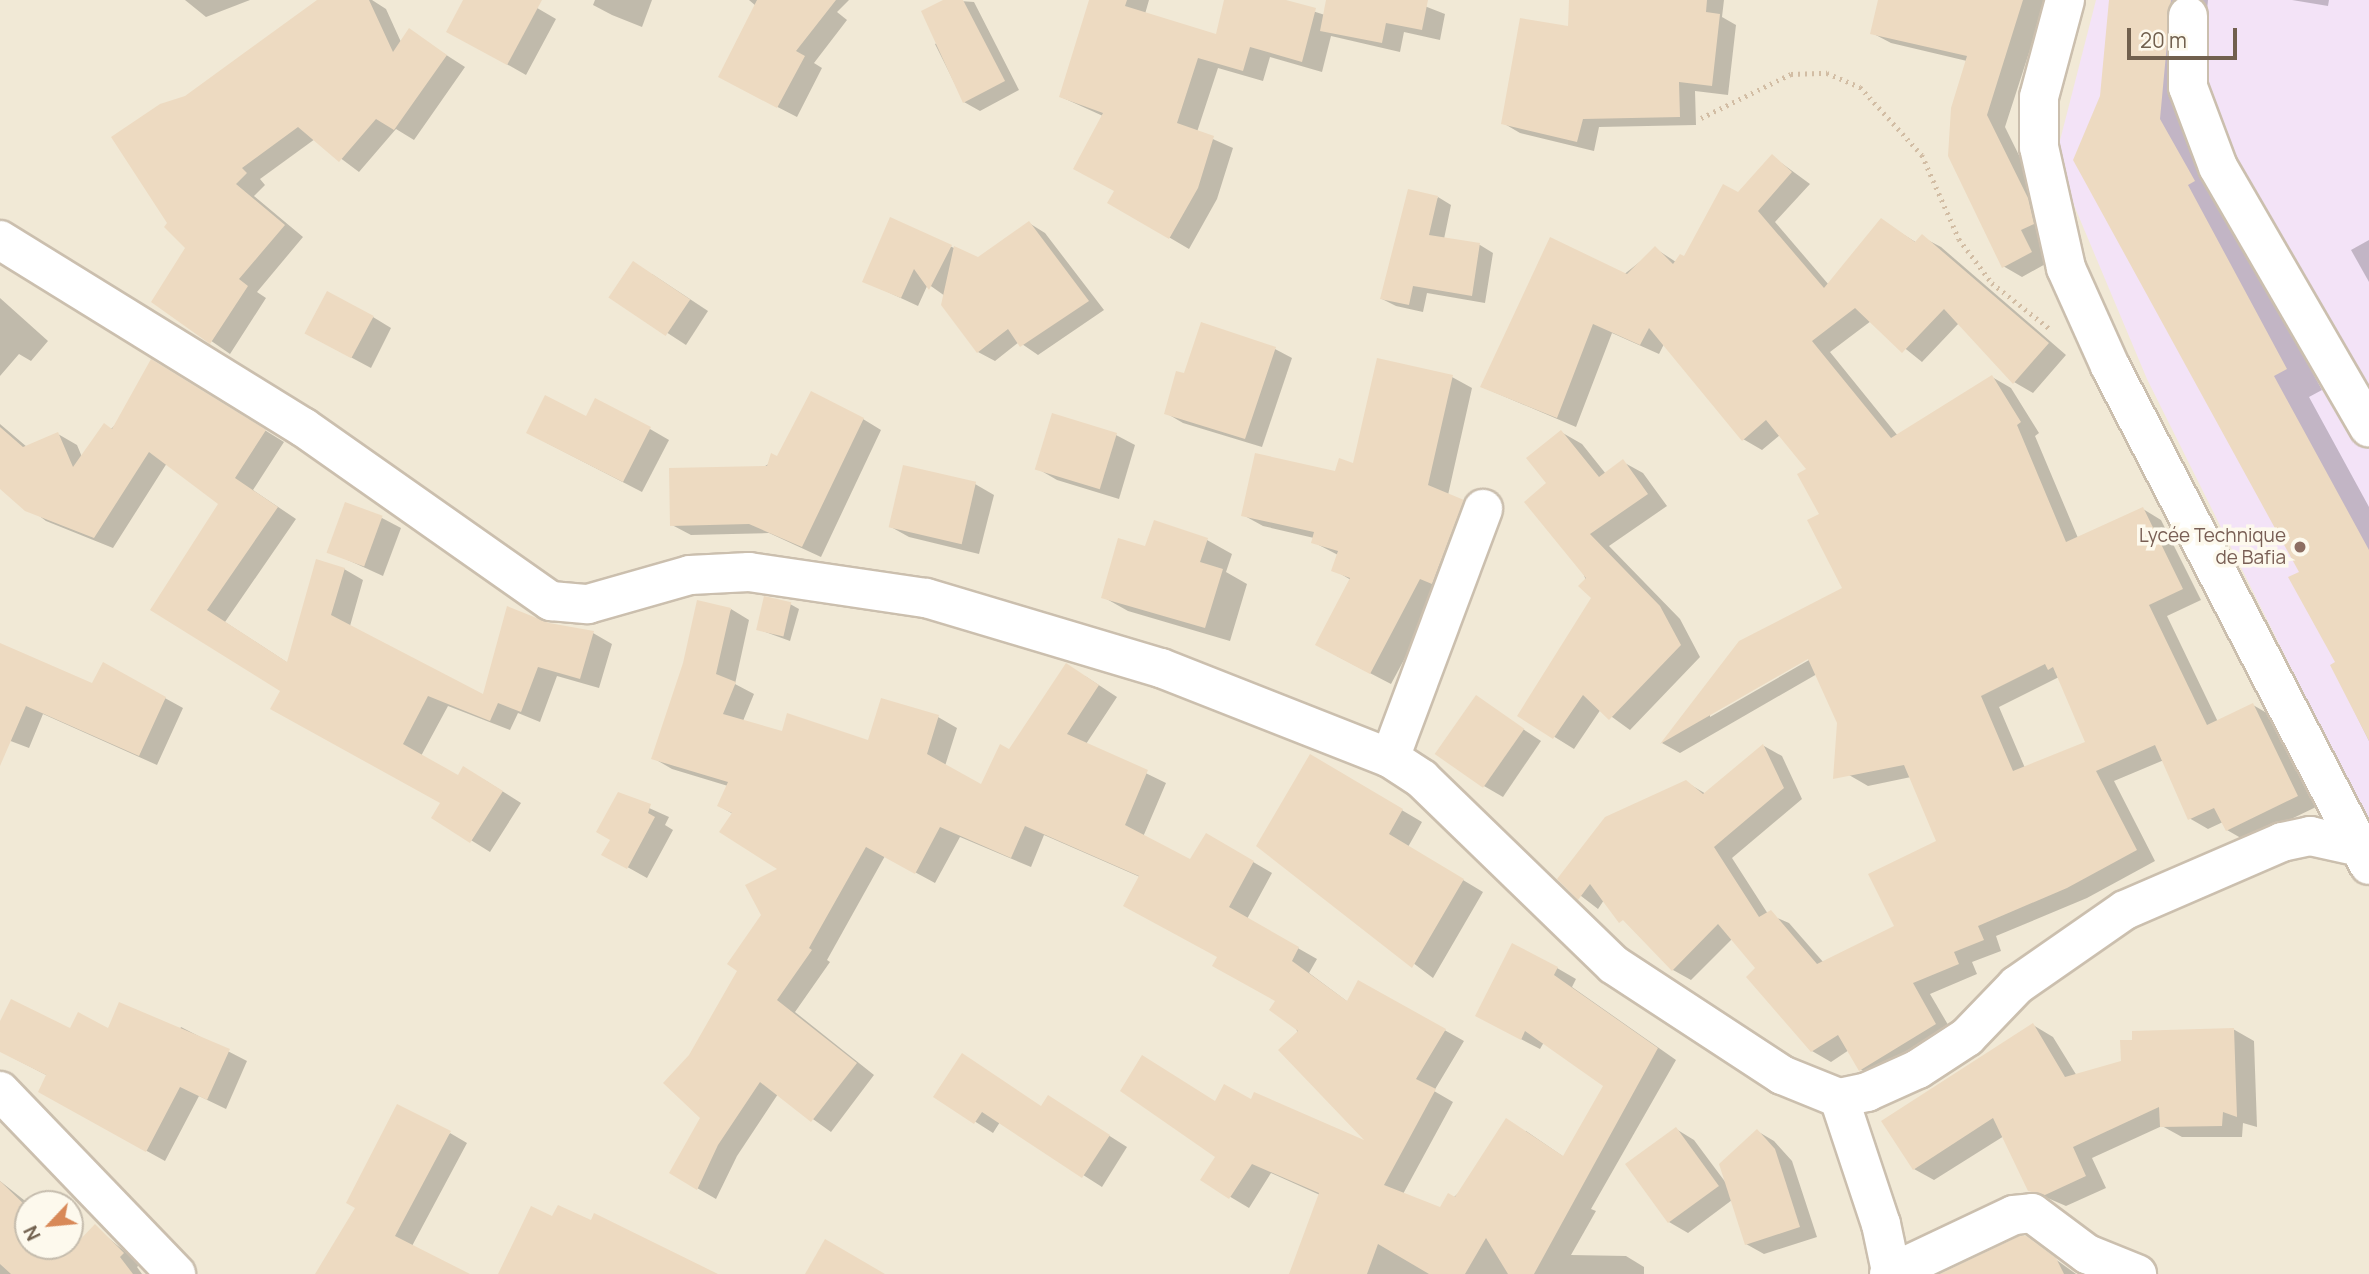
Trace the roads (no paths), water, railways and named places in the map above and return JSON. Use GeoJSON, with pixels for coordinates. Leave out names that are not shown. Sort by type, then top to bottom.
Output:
{"type":"FeatureCollection","features":[{"type":"Feature","properties":{"kind":"street"},"geometry":{"type":"LineString","coordinates":[[2065,0],[2056,26],[2039,109],[2046,187],[2066,268],[2110,366],[2365,856]]}},
{"type":"Feature","properties":{"kind":"street"},"geometry":{"type":"LineString","coordinates":[[2188,16],[2188,87],[2218,167],[2369,427]]}},
{"type":"Feature","properties":{"kind":"street"},"geometry":{"type":"LineString","coordinates":[[0,240],[303,427],[551,601],[589,604],[690,575],[749,572],[901,593],[1040,629],[1161,668],[1390,758],[1422,779],[1614,965],[1782,1075],[1839,1098],[1867,1092],[1918,1069],[1967,1037],[2017,985],[2125,910],[2282,842],[2310,836],[2365,856]]}},
{"type":"Feature","properties":{"kind":"street"},"geometry":{"type":"LineString","coordinates":[[1390,758],[1483,509]]}},
{"type":"Feature","properties":{"kind":"street"},"geometry":{"type":"LineString","coordinates":[[0,1091],[176,1274]]}},
{"type":"Feature","properties":{"kind":"street"},"geometry":{"type":"LineString","coordinates":[[1839,1098],[1881,1224],[1890,1273],[2014,1214],[2032,1213],[2087,1254],[2137,1274]]}},
{"type":"Feature","properties":{"kind":"place","name":"Lycée Technique de Bafia"},"geometry":{"type":"Point","coordinates":[2300,547]}}]}
